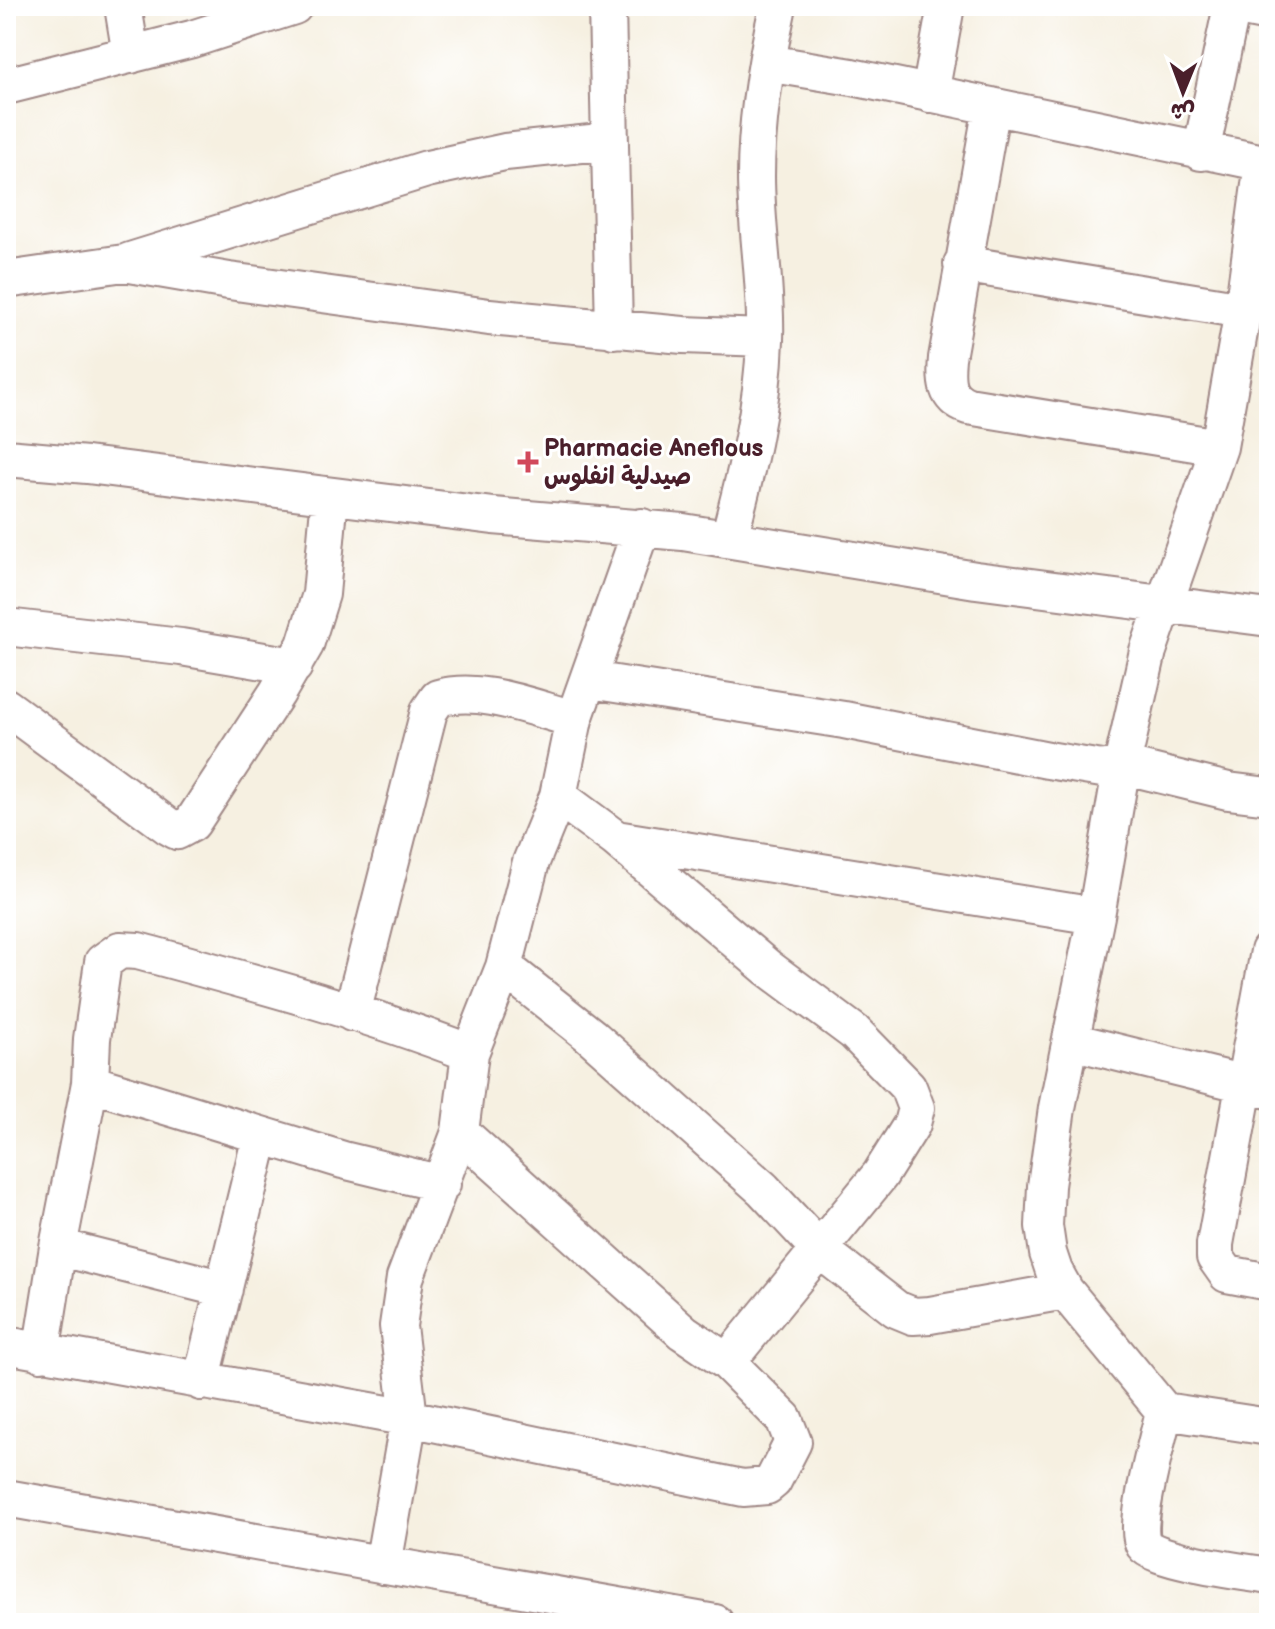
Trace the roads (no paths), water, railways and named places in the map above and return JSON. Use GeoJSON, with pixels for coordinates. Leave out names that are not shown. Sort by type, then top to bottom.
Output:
{"type":"FeatureCollection","features":[{"type":"Feature","properties":{"kind":"street"},"geometry":{"type":"LineString","coordinates":[[123,6],[131,55]]}},
{"type":"Feature","properties":{"kind":"street"},"geometry":{"type":"LineString","coordinates":[[6,86],[192,39],[294,6]]}},
{"type":"Feature","properties":{"kind":"street"},"geometry":{"type":"LineString","coordinates":[[607,6],[614,330]]}},
{"type":"Feature","properties":{"kind":"street"},"geometry":{"type":"LineString","coordinates":[[729,538],[758,420],[765,338],[756,173],[767,63],[778,6]]}},
{"type":"Feature","properties":{"kind":"street"},"geometry":{"type":"LineString","coordinates":[[930,94],[946,6]]}},
{"type":"Feature","properties":{"kind":"street"},"geometry":{"type":"LineString","coordinates":[[1201,152],[1233,6],[1269,13]]}},
{"type":"Feature","properties":{"kind":"street"},"geometry":{"type":"LineString","coordinates":[[767,63],[1266,163],[1219,447],[1148,651],[1122,765],[1055,1124],[1044,1226],[1054,1271],[1065,1291],[1164,1411],[1269,1427]]}},
{"type":"Feature","properties":{"kind":"street"},"geometry":{"type":"LineString","coordinates":[[992,106],[962,264],[945,377],[949,393],[957,402],[968,406],[1219,447]]}},
{"type":"Feature","properties":{"kind":"street"},"geometry":{"type":"LineString","coordinates":[[6,280],[124,263],[427,169],[505,152],[610,141]]}},
{"type":"Feature","properties":{"kind":"street"},"geometry":{"type":"LineString","coordinates":[[124,263],[489,317],[614,330],[765,338]]}},
{"type":"Feature","properties":{"kind":"street"},"geometry":{"type":"LineString","coordinates":[[962,264],[1243,310]]}},
{"type":"Feature","properties":{"kind":"street"},"geometry":{"type":"LineString","coordinates":[[6,458],[87,465],[493,516],[642,527],[729,538],[976,580],[1269,618]]}},
{"type":"Feature","properties":{"kind":"street"},"geometry":{"type":"LineString","coordinates":[[6,707],[177,831],[192,823],[305,645],[321,594],[330,496]]}},
{"type":"Feature","properties":{"kind":"street"},"geometry":{"type":"LineString","coordinates":[[383,1565],[409,1418],[398,1326],[405,1278],[460,1132],[470,1053],[504,967],[531,862],[558,796],[574,719],[642,527]]}},
{"type":"Feature","properties":{"kind":"street"},"geometry":{"type":"LineString","coordinates":[[6,627],[181,647],[294,666]]}},
{"type":"Feature","properties":{"kind":"street"},"geometry":{"type":"LineString","coordinates":[[590,680],[844,720],[1102,769],[1122,765],[1228,791],[1269,796]]}},
{"type":"Feature","properties":{"kind":"street"},"geometry":{"type":"LineString","coordinates":[[352,1013],[429,711],[438,698],[466,694],[509,701],[574,719]]}},
{"type":"Feature","properties":{"kind":"street"},"geometry":{"type":"LineString","coordinates":[[558,796],[616,839],[768,968],[854,1032],[908,1087],[916,1108],[912,1124],[880,1175],[727,1362]]}},
{"type":"Feature","properties":{"kind":"street"},"geometry":{"type":"LineString","coordinates":[[616,839],[1096,916]]}},
{"type":"Feature","properties":{"kind":"street"},"geometry":{"type":"LineString","coordinates":[[41,1353],[90,1083],[92,1039],[103,962],[120,950],[138,951],[252,982],[429,1037],[470,1053]]}},
{"type":"Feature","properties":{"kind":"street"},"geometry":{"type":"LineString","coordinates":[[1269,951],[1257,1088],[1215,1244],[1215,1257],[1227,1274],[1269,1282]]}},
{"type":"Feature","properties":{"kind":"street"},"geometry":{"type":"LineString","coordinates":[[504,967],[591,1036],[763,1189],[820,1250],[896,1309],[913,1316],[930,1315],[1065,1291]]}},
{"type":"Feature","properties":{"kind":"street"},"geometry":{"type":"LineString","coordinates":[[1071,1041],[1257,1088]]}},
{"type":"Feature","properties":{"kind":"street"},"geometry":{"type":"LineString","coordinates":[[90,1083],[261,1136],[442,1184]]}},
{"type":"Feature","properties":{"kind":"street"},"geometry":{"type":"LineString","coordinates":[[6,1345],[409,1418],[743,1488],[767,1486],[773,1481],[793,1442],[790,1430],[777,1410],[727,1362],[683,1332],[460,1132]]}},
{"type":"Feature","properties":{"kind":"street"},"geometry":{"type":"LineString","coordinates":[[201,1382],[261,1136]]}},
{"type":"Feature","properties":{"kind":"street"},"geometry":{"type":"LineString","coordinates":[[58,1247],[224,1289]]}},
{"type":"Feature","properties":{"kind":"street"},"geometry":{"type":"LineString","coordinates":[[1164,1411],[1142,1512],[1141,1535],[1144,1544],[1159,1556],[1269,1576]]}},
{"type":"Feature","properties":{"kind":"street"},"geometry":{"type":"LineString","coordinates":[[6,1498],[715,1623]]}},
{"type":"Feature","properties":{"kind":"place","name":"Pharmacie Aneflous صيدلية انفلوس"},"geometry":{"type":"Point","coordinates":[528,462]}}]}
